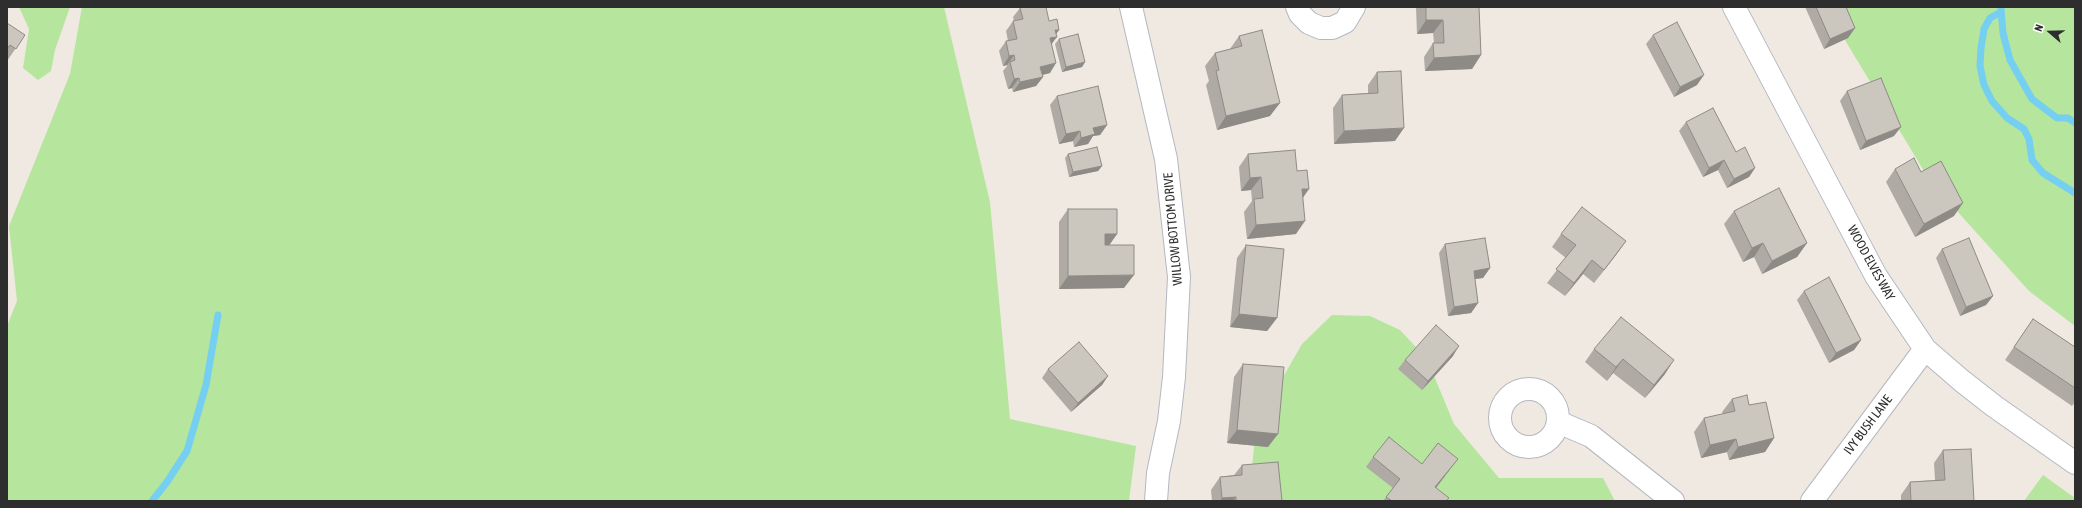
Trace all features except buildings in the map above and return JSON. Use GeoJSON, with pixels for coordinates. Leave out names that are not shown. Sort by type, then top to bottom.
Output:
{"type":"FeatureCollection","features":[{"type":"Feature","properties":{"kind":"street","name":"WILLOW BOTTOM DRIVE"},"geometry":{"type":"LineString","coordinates":[[1131,7],[1166,158],[1179,277],[1174,377],[1169,421],[1158,472],[1156,501]]}},
{"type":"Feature","properties":{"kind":"street"},"geometry":{"type":"LineString","coordinates":[[1297,7],[1300,14],[1309,23],[1321,28],[1332,28],[1345,22],[1354,7]]}},
{"type":"Feature","properties":{"kind":"street","name":"WOOD ELVES WAY"},"geometry":{"type":"LineString","coordinates":[[1734,7],[1876,276],[1925,349],[1962,382],[2075,463]]}},
{"type":"Feature","properties":{"kind":"street","name":"IVY BUSH LANE"},"geometry":{"type":"LineString","coordinates":[[1812,501],[1925,349]]}},
{"type":"Feature","properties":{"kind":"street"},"geometry":{"type":"LineString","coordinates":[[1558,422],[1591,436],[1673,501]]}},
{"type":"Feature","properties":{"kind":"green space"},"geometry":{"type":"Polygon","coordinates":[[[19,7],[70,7],[55,50],[51,71],[38,80],[23,68],[29,29],[19,7]]]}},
{"type":"Feature","properties":{"kind":"green space"},"geometry":{"type":"Polygon","coordinates":[[[82,7],[944,7],[990,202],[1010,419],[1136,446],[1129,501],[7,501],[7,326],[17,301],[9,226],[70,74],[82,7]]]}},
{"type":"Feature","properties":{"kind":"green space"},"geometry":{"type":"Polygon","coordinates":[[[1825,7],[2075,7],[2075,326],[2029,291],[1930,181],[1825,7]]]}},
{"type":"Feature","properties":{"kind":"green space"},"geometry":{"type":"Polygon","coordinates":[[[1332,315],[1370,316],[1400,330],[1427,359],[1454,424],[1499,478],[1603,478],[1615,501],[1255,501],[1251,476],[1255,438],[1267,405],[1302,344],[1332,315]]]}},
{"type":"Feature","properties":{"kind":"green space"},"geometry":{"type":"Polygon","coordinates":[[[2043,475],[2075,498],[2075,501],[2024,501],[2043,475]]]}},
{"type":"Feature","properties":{"kind":"waterway"},"geometry":{"type":"LineString","coordinates":[[2001,9],[2003,33],[2010,60],[2032,99],[2057,118],[2068,118],[2075,123]]}},
{"type":"Feature","properties":{"kind":"waterway"},"geometry":{"type":"LineString","coordinates":[[2001,12],[1990,18],[1984,29],[1980,66],[1984,85],[1992,101],[2007,118],[2024,129],[2029,139],[2032,160],[2043,173],[2075,193]]}},
{"type":"Feature","properties":{"kind":"waterway"},"geometry":{"type":"LineString","coordinates":[[152,501],[167,482],[187,451],[206,385],[218,315]]}}]}
